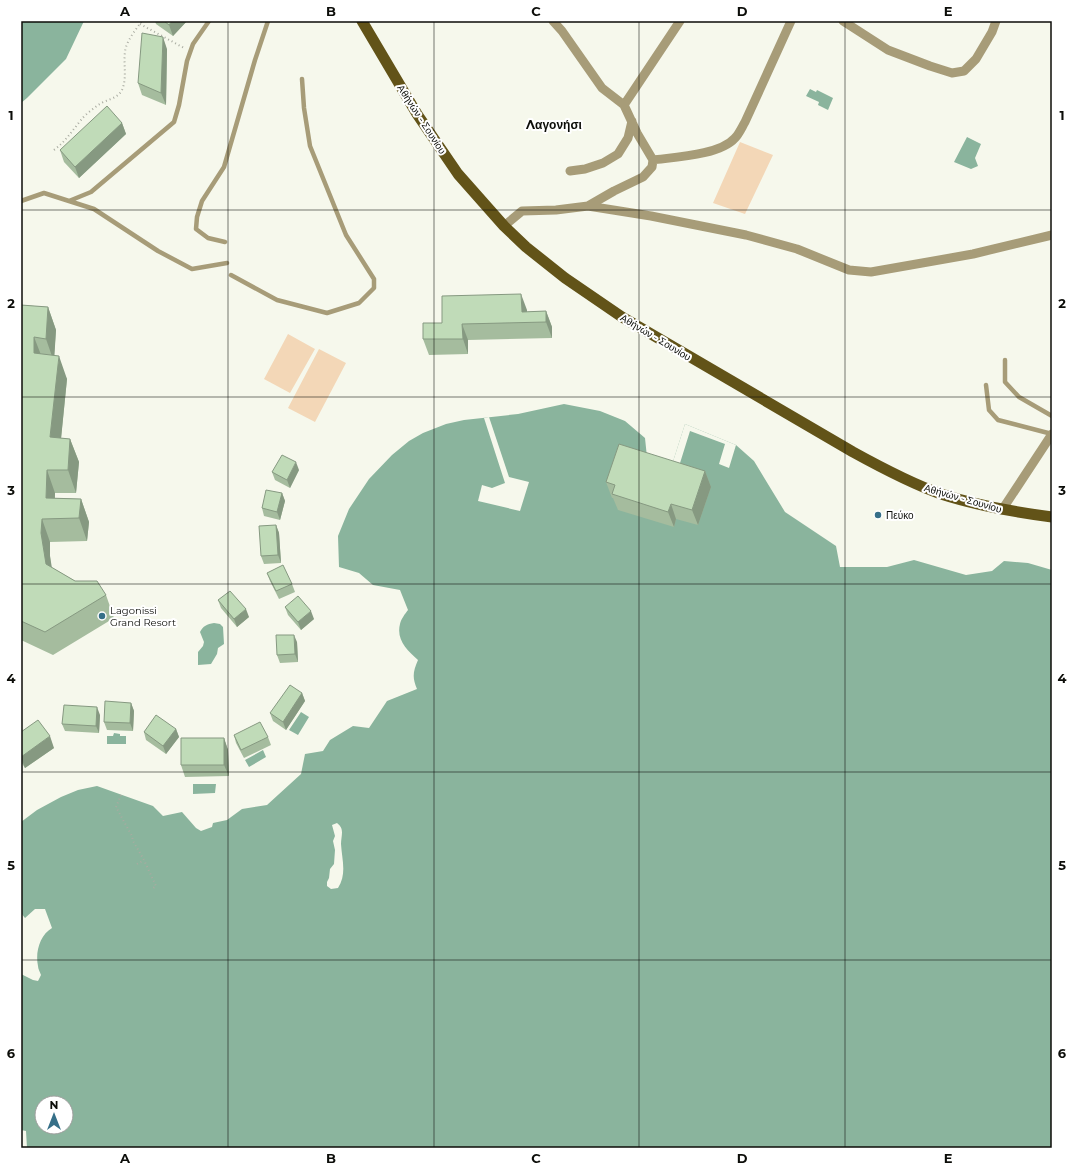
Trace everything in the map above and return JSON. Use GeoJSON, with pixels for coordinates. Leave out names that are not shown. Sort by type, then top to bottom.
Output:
{"type":"FeatureCollection","features":[{"type":"Feature","properties":{"kind":"main road","name":"Αθήνών - Σουνίου"},"geometry":{"type":"LineString","coordinates":[[362,21],[417,114],[458,174],[504,226],[565,278],[622,317],[853,452],[889,471],[935,491],[975,504],[1002,510],[1052,517]]}},
{"type":"Feature","properties":{"kind":"street"},"geometry":{"type":"LineString","coordinates":[[552,21],[562,31],[602,88],[624,105],[653,160],[652,167],[643,177],[588,206]]}},
{"type":"Feature","properties":{"kind":"street"},"geometry":{"type":"LineString","coordinates":[[624,105],[680,21]]}},
{"type":"Feature","properties":{"kind":"street"},"geometry":{"type":"LineString","coordinates":[[653,160],[688,156],[721,148],[736,138],[745,122],[791,21]]}},
{"type":"Feature","properties":{"kind":"street"},"geometry":{"type":"LineString","coordinates":[[843,21],[888,50],[952,73],[964,71],[976,59],[992,32],[996,21]]}},
{"type":"Feature","properties":{"kind":"street"},"geometry":{"type":"LineString","coordinates":[[570,171],[585,169],[603,163],[618,154],[628,138],[632,121]]}},
{"type":"Feature","properties":{"kind":"street"},"geometry":{"type":"LineString","coordinates":[[504,226],[522,211],[556,210],[588,206],[651,216],[746,235],[797,248],[849,270],[871,272],[973,254],[1052,236]]}},
{"type":"Feature","properties":{"kind":"street"},"geometry":{"type":"LineString","coordinates":[[1002,510],[1052,434]]}},
{"type":"Feature","properties":{"kind":"lane"},"geometry":{"type":"LineString","coordinates":[[69,201],[91,192],[174,122],[190,51],[193,44],[209,21]]}},
{"type":"Feature","properties":{"kind":"lane"},"geometry":{"type":"LineString","coordinates":[[225,242],[208,238],[196,229],[197,217],[202,202],[224,167],[268,21]]}},
{"type":"Feature","properties":{"kind":"lane"},"geometry":{"type":"LineString","coordinates":[[231,275],[277,300],[327,313],[359,303],[374,288],[374,279],[346,235],[310,146],[304,108],[302,79]]}},
{"type":"Feature","properties":{"kind":"lane"},"geometry":{"type":"LineString","coordinates":[[21,201],[44,193],[94,209],[158,251],[192,269],[227,263]]}},
{"type":"Feature","properties":{"kind":"lane"},"geometry":{"type":"LineString","coordinates":[[1004,360],[1005,382],[1019,397],[1052,416]]}},
{"type":"Feature","properties":{"kind":"lane"},"geometry":{"type":"LineString","coordinates":[[986,386],[989,410],[998,420],[1052,434]]}},
{"type":"Feature","properties":{"kind":"path"},"geometry":{"type":"LineString","coordinates":[[54,150],[71,134],[89,112],[100,103],[114,98],[122,90],[125,76],[126,48],[128,40],[141,22],[190,51]]}},
{"type":"Feature","properties":{"kind":"path"},"geometry":{"type":"LineString","coordinates":[[121,795],[116,807],[156,886],[152,889]]}},
{"type":"Feature","properties":{"kind":"path"},"geometry":{"type":"LineString","coordinates":[[137,864],[144,860]]}},
{"type":"Feature","properties":{"kind":"shaded area"},"geometry":{"type":"Polygon","coordinates":[[[21,21],[84,21],[66,59],[21,103],[21,21]]]}},
{"type":"Feature","properties":{"kind":"shaded area"},"geometry":{"type":"Polygon","coordinates":[[[810,89],[816,92],[817,90],[833,98],[828,110],[818,105],[819,102],[806,96],[810,89]]]}},
{"type":"Feature","properties":{"kind":"shaded area"},"geometry":{"type":"Polygon","coordinates":[[[967,137],[981,144],[975,158],[978,166],[971,169],[954,162],[967,137]]]}},
{"type":"Feature","properties":{"kind":"shaded area"},"geometry":{"type":"Polygon","coordinates":[[[740,142],[773,155],[745,214],[713,203],[740,142]]]}},
{"type":"Feature","properties":{"kind":"shaded area"},"geometry":{"type":"Polygon","coordinates":[[[288,334],[315,349],[290,393],[264,379],[288,334]]]}},
{"type":"Feature","properties":{"kind":"shaded area"},"geometry":{"type":"Polygon","coordinates":[[[319,349],[346,363],[315,422],[288,408],[319,349]]]}},
{"type":"Feature","properties":{"kind":"shaded area"},"geometry":{"type":"Polygon","coordinates":[[[564,404],[600,411],[625,421],[645,438],[648,467],[669,474],[685,424],[736,445],[754,461],[785,512],[836,546],[840,567],[887,567],[914,560],[966,575],[992,571],[1004,561],[1028,563],[1052,570],[1052,1148],[27,1148],[26,1131],[21,1130],[21,974],[38,981],[41,975],[37,961],[39,944],[44,935],[52,928],[45,909],[35,909],[25,918],[21,913],[21,822],[37,810],[61,797],[78,790],[97,786],[153,806],[163,816],[182,812],[196,828],[201,831],[212,827],[213,823],[227,820],[242,809],[267,805],[301,774],[305,754],[323,751],[330,740],[353,726],[369,728],[387,701],[417,689],[414,681],[414,674],[418,660],[403,644],[399,630],[403,617],[408,610],[400,590],[373,585],[359,573],[339,567],[338,536],[349,509],[369,479],[392,455],[409,441],[423,433],[446,424],[464,420],[518,414],[564,404]],[[337,823],[332,825],[335,836],[333,841],[335,850],[334,864],[330,869],[327,882],[327,886],[331,889],[338,888],[341,883],[343,872],[341,844],[342,830],[337,823]]]}},
{"type":"Feature","properties":{"kind":"shaded area"},"geometry":{"type":"Polygon","coordinates":[[[214,623],[220,624],[223,627],[224,644],[218,648],[217,654],[211,664],[198,665],[198,652],[203,646],[204,642],[200,632],[202,628],[214,623]]]}},
{"type":"Feature","properties":{"kind":"shaded area"},"geometry":{"type":"Polygon","coordinates":[[[301,712],[309,717],[298,735],[289,730],[301,712]]]}},
{"type":"Feature","properties":{"kind":"shaded area"},"geometry":{"type":"Polygon","coordinates":[[[114,733],[120,734],[120,736],[126,736],[126,744],[107,744],[107,736],[113,736],[114,733]]]}},
{"type":"Feature","properties":{"kind":"shaded area"},"geometry":{"type":"Polygon","coordinates":[[[263,750],[266,757],[249,767],[245,760],[263,750]]]}},
{"type":"Feature","properties":{"kind":"shaded area"},"geometry":{"type":"Polygon","coordinates":[[[193,784],[216,784],[215,793],[193,794],[193,784]]]}},
{"type":"Feature","properties":{"kind":"pier"},"geometry":{"type":"Polygon","coordinates":[[[489,417],[509,477],[529,482],[520,511],[478,501],[482,485],[492,488],[505,483],[484,418],[489,417]]]}},
{"type":"Feature","properties":{"kind":"pier"},"geometry":{"type":"Polygon","coordinates":[[[685,424],[736,445],[729,468],[719,464],[725,444],[690,431],[676,476],[669,474],[685,424]]]}},
{"type":"Feature","properties":{"kind":"building"},"geometry":{"type":"Polygon","coordinates":[[[164,21],[172,21],[169,25],[164,21]]]}},
{"type":"Feature","properties":{"kind":"building"},"geometry":{"type":"Polygon","coordinates":[[[142,33],[163,37],[161,93],[138,83],[142,33]]]}},
{"type":"Feature","properties":{"kind":"building"},"geometry":{"type":"Polygon","coordinates":[[[107,106],[122,123],[75,167],[60,150],[107,106]]]}},
{"type":"Feature","properties":{"kind":"building"},"geometry":{"type":"Polygon","coordinates":[[[521,294],[522,312],[546,311],[546,322],[462,324],[463,339],[423,339],[423,323],[442,323],[442,296],[521,294]]]}},
{"type":"Feature","properties":{"kind":"building"},"geometry":{"type":"Polygon","coordinates":[[[21,305],[48,307],[46,339],[34,337],[34,353],[59,356],[50,437],[70,439],[68,470],[47,470],[46,498],[81,499],[79,518],[42,519],[41,533],[46,564],[75,581],[97,581],[106,595],[45,632],[21,621],[21,305]]]}},
{"type":"Feature","properties":{"kind":"building"},"geometry":{"type":"Polygon","coordinates":[[[619,444],[705,471],[692,510],[671,504],[668,512],[612,494],[615,485],[606,482],[619,444]]]}},
{"type":"Feature","properties":{"kind":"building"},"geometry":{"type":"Polygon","coordinates":[[[282,455],[296,462],[287,480],[272,472],[282,455]]]}},
{"type":"Feature","properties":{"kind":"building"},"geometry":{"type":"Polygon","coordinates":[[[266,490],[282,493],[277,512],[262,508],[266,490]]]}},
{"type":"Feature","properties":{"kind":"building"},"geometry":{"type":"Polygon","coordinates":[[[276,525],[278,555],[261,556],[259,526],[276,525]]]}},
{"type":"Feature","properties":{"kind":"building"},"geometry":{"type":"Polygon","coordinates":[[[283,565],[292,584],[276,591],[267,573],[283,565]]]}},
{"type":"Feature","properties":{"kind":"building"},"geometry":{"type":"Polygon","coordinates":[[[230,591],[246,609],[234,619],[218,600],[230,591]]]}},
{"type":"Feature","properties":{"kind":"building"},"geometry":{"type":"Polygon","coordinates":[[[298,596],[311,611],[298,622],[285,607],[298,596]]]}},
{"type":"Feature","properties":{"kind":"building"},"geometry":{"type":"Polygon","coordinates":[[[276,635],[294,635],[295,654],[277,655],[276,635]]]}},
{"type":"Feature","properties":{"kind":"building"},"geometry":{"type":"Polygon","coordinates":[[[290,685],[302,693],[283,722],[270,713],[290,685]]]}},
{"type":"Feature","properties":{"kind":"building"},"geometry":{"type":"Polygon","coordinates":[[[105,701],[131,703],[130,723],[104,722],[105,701]]]}},
{"type":"Feature","properties":{"kind":"building"},"geometry":{"type":"Polygon","coordinates":[[[64,705],[97,707],[96,726],[62,724],[64,705]]]}},
{"type":"Feature","properties":{"kind":"building"},"geometry":{"type":"Polygon","coordinates":[[[156,715],[176,729],[163,746],[144,732],[156,715]]]}},
{"type":"Feature","properties":{"kind":"building"},"geometry":{"type":"Polygon","coordinates":[[[38,720],[50,736],[21,757],[21,732],[38,720]]]}},
{"type":"Feature","properties":{"kind":"building"},"geometry":{"type":"Polygon","coordinates":[[[260,722],[268,737],[241,750],[234,735],[260,722]]]}},
{"type":"Feature","properties":{"kind":"building"},"geometry":{"type":"Polygon","coordinates":[[[181,738],[224,738],[224,765],[181,765],[181,738]]]}},
{"type":"Feature","properties":{"kind":"place","name":"Πεύκο"},"geometry":{"type":"Point","coordinates":[878,515]}},
{"type":"Feature","properties":{"kind":"place","name":"Lagonissi Grand Resort"},"geometry":{"type":"Point","coordinates":[102,616]}},
{"type":"Feature","properties":{"kind":"district","name":"Λαγονήσι"},"geometry":{"type":"Point","coordinates":[554,125]}}]}
